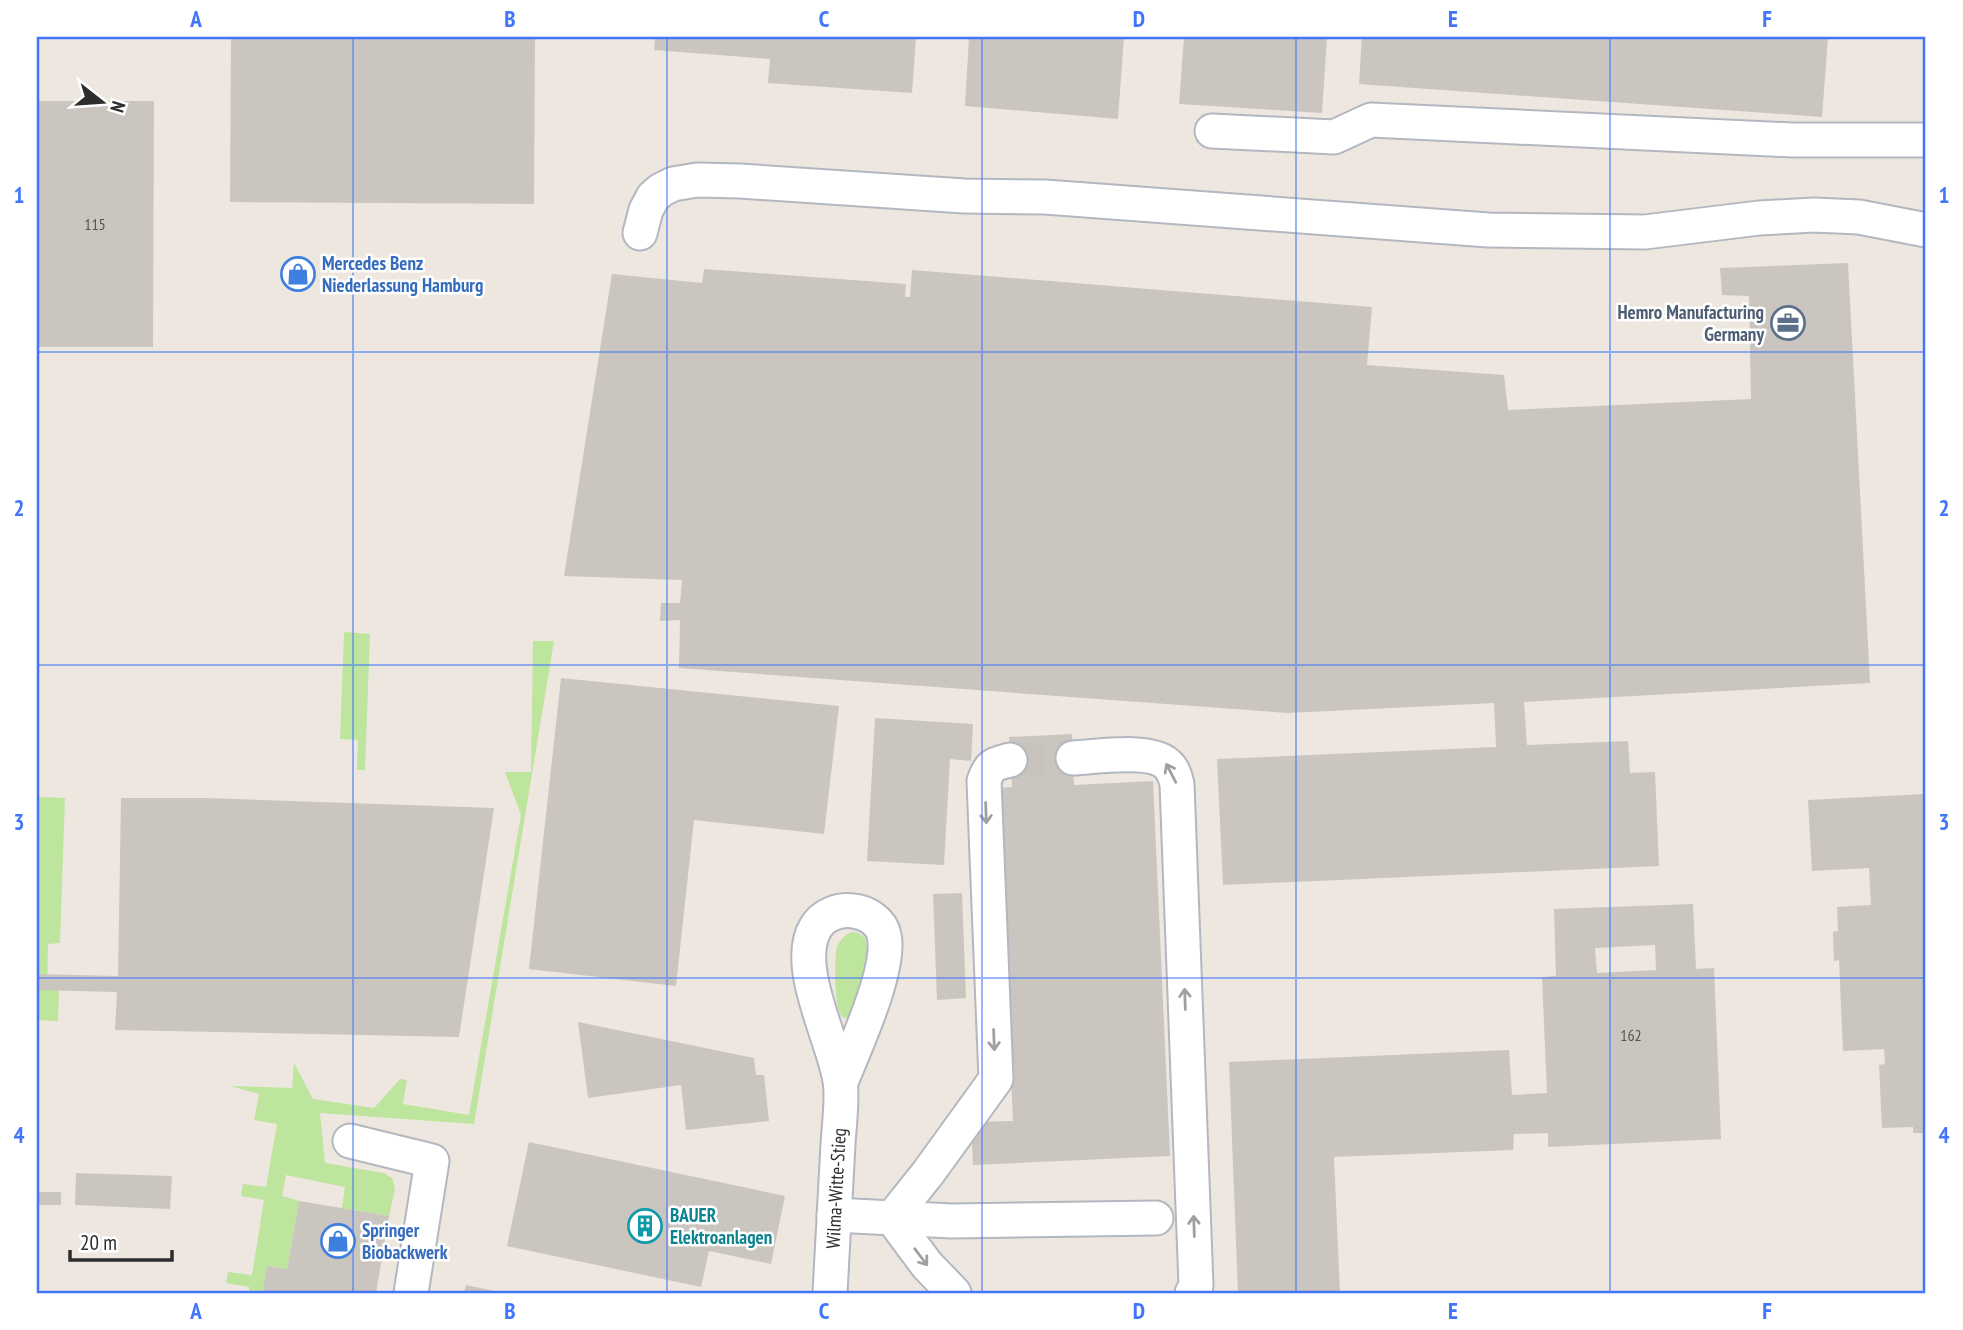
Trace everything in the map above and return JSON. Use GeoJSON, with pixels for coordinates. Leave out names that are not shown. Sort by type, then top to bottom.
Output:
{"type":"FeatureCollection","features":[{"type":"Feature","properties":{"kind":"street"},"geometry":{"type":"LineString","coordinates":[[1212,131],[1334,137],[1371,120],[1792,140],[1926,140]]}},
{"type":"Feature","properties":{"kind":"street"},"geometry":{"type":"LineString","coordinates":[[640,233],[646,210],[653,197],[673,184],[698,180],[964,196],[1045,197],[1488,230],[1645,232],[1745,219],[1814,215],[1859,217],[1926,230]]}},
{"type":"Feature","properties":{"kind":"street"},"geometry":{"type":"LineString","coordinates":[[1073,758],[1140,755],[1158,758],[1170,766],[1177,784],[1196,1286],[1192,1293]]}},
{"type":"Feature","properties":{"kind":"street"},"geometry":{"type":"LineString","coordinates":[[892,1218],[996,1079],[984,781],[988,770],[995,764],[1010,760]]}},
{"type":"Feature","properties":{"kind":"street","name":"Wilma-Witte-Stieg"},"geometry":{"type":"LineString","coordinates":[[830,1293],[841,1082]]}},
{"type":"Feature","properties":{"kind":"street"},"geometry":{"type":"LineString","coordinates":[[350,1141],[432,1161],[411,1293]]}},
{"type":"Feature","properties":{"kind":"street"},"geometry":{"type":"LineString","coordinates":[[834,1215],[952,1221],[1156,1218]]}},
{"type":"Feature","properties":{"kind":"street"},"geometry":{"type":"LineString","coordinates":[[892,1218],[927,1265],[954,1293]]}},
{"type":"Feature","properties":{"kind":"green space"},"geometry":{"type":"Polygon","coordinates":[[[344,632],[370,634],[365,770],[357,770],[358,740],[340,739],[344,632]]]}},
{"type":"Feature","properties":{"kind":"green space"},"geometry":{"type":"Polygon","coordinates":[[[533,641],[554,641],[474,1124],[320,1113],[325,1163],[384,1173],[392,1178],[395,1189],[389,1216],[342,1208],[345,1187],[286,1175],[282,1196],[299,1201],[287,1269],[267,1266],[262,1293],[249,1293],[249,1287],[226,1283],[228,1272],[252,1275],[264,1200],[241,1196],[243,1184],[266,1187],[277,1124],[254,1120],[259,1094],[231,1086],[292,1088],[294,1063],[313,1099],[374,1108],[400,1079],[407,1080],[403,1104],[469,1115],[521,815],[505,772],[531,772],[533,641]]]}},
{"type":"Feature","properties":{"kind":"green space"},"geometry":{"type":"Polygon","coordinates":[[[38,797],[65,798],[60,943],[48,944],[47,988],[59,989],[58,1021],[37,1020],[38,797]]]}},
{"type":"Feature","properties":{"kind":"green space"},"geometry":{"type":"Polygon","coordinates":[[[852,932],[865,938],[867,948],[860,1010],[854,1018],[847,1018],[840,1013],[838,1006],[835,962],[839,942],[852,932]]]}},
{"type":"Feature","properties":{"kind":"building"},"geometry":{"type":"Polygon","coordinates":[[[231,37],[535,37],[534,204],[230,202],[231,37]]]}},
{"type":"Feature","properties":{"kind":"building"},"geometry":{"type":"Polygon","coordinates":[[[655,37],[916,37],[912,93],[768,83],[770,59],[654,50],[655,37]]]}},
{"type":"Feature","properties":{"kind":"building"},"geometry":{"type":"Polygon","coordinates":[[[969,37],[1124,37],[1118,119],[965,106],[969,37]]]}},
{"type":"Feature","properties":{"kind":"building"},"geometry":{"type":"Polygon","coordinates":[[[1184,37],[1327,37],[1322,113],[1179,104],[1184,37]]]}},
{"type":"Feature","properties":{"kind":"building"},"geometry":{"type":"Polygon","coordinates":[[[1362,37],[1828,37],[1822,117],[1359,84],[1362,37]]]}},
{"type":"Feature","properties":{"kind":"building"},"geometry":{"type":"Polygon","coordinates":[[[37,101],[154,101],[153,347],[37,347],[37,101]]]}},
{"type":"Feature","properties":{"kind":"building"},"geometry":{"type":"Polygon","coordinates":[[[1848,263],[1870,683],[1524,702],[1527,745],[1628,741],[1630,773],[1655,772],[1659,866],[1223,885],[1217,759],[1496,747],[1494,703],[1288,713],[679,668],[680,620],[660,621],[661,603],[680,603],[682,580],[564,576],[612,274],[702,283],[704,269],[906,284],[905,297],[910,297],[912,270],[1372,307],[1367,365],[1504,375],[1508,410],[1751,399],[1749,296],[1722,295],[1720,268],[1848,263]]]}},
{"type":"Feature","properties":{"kind":"building"},"geometry":{"type":"Polygon","coordinates":[[[561,678],[839,706],[824,834],[694,820],[676,986],[529,969],[561,678]]]}},
{"type":"Feature","properties":{"kind":"building"},"geometry":{"type":"Polygon","coordinates":[[[875,718],[973,724],[971,761],[950,759],[944,865],[867,861],[875,718]]]}},
{"type":"Feature","properties":{"kind":"building"},"geometry":{"type":"Polygon","coordinates":[[[1072,734],[1074,785],[1153,781],[1170,1156],[973,1165],[971,1122],[1013,1121],[998,788],[1012,787],[1009,737],[1072,734]]]}},
{"type":"Feature","properties":{"kind":"building"},"geometry":{"type":"Polygon","coordinates":[[[1924,794],[1926,1133],[1913,1133],[1913,1127],[1882,1128],[1879,1065],[1885,1064],[1884,1049],[1843,1051],[1839,960],[1834,961],[1833,932],[1838,931],[1837,907],[1871,905],[1869,868],[1812,871],[1808,800],[1924,794]]]}},
{"type":"Feature","properties":{"kind":"building"},"geometry":{"type":"Polygon","coordinates":[[[121,798],[205,798],[494,808],[459,1037],[115,1030],[117,992],[37,990],[37,974],[118,976],[121,798]]]}},
{"type":"Feature","properties":{"kind":"building"},"geometry":{"type":"Polygon","coordinates":[[[962,893],[966,998],[937,1000],[933,894],[962,893]]]}},
{"type":"Feature","properties":{"kind":"building"},"geometry":{"type":"Polygon","coordinates":[[[1693,904],[1696,969],[1714,968],[1721,1139],[1548,1147],[1548,1133],[1514,1134],[1513,1150],[1334,1157],[1340,1293],[1238,1293],[1229,1062],[1509,1050],[1512,1095],[1547,1093],[1542,977],[1556,976],[1554,909],[1693,904]],[[1655,945],[1595,948],[1597,973],[1656,970],[1655,945]]]}},
{"type":"Feature","properties":{"kind":"building"},"geometry":{"type":"Polygon","coordinates":[[[578,1022],[754,1058],[756,1075],[764,1075],[769,1121],[686,1130],[681,1085],[588,1098],[578,1022]]]}},
{"type":"Feature","properties":{"kind":"building","name":"BAUER Elektroanlagen"},"geometry":{"type":"Polygon","coordinates":[[[529,1142],[785,1196],[771,1264],[709,1251],[701,1287],[507,1246],[529,1142]]]}},
{"type":"Feature","properties":{"kind":"building"},"geometry":{"type":"Polygon","coordinates":[[[76,1173],[172,1176],[170,1209],[75,1205],[76,1173]]]}},
{"type":"Feature","properties":{"kind":"building"},"geometry":{"type":"Polygon","coordinates":[[[37,1192],[61,1192],[61,1205],[37,1205],[37,1192]]]}},
{"type":"Feature","properties":{"kind":"building","name":"Springer Biobackwerk"},"geometry":{"type":"Polygon","coordinates":[[[299,1201],[389,1216],[376,1293],[262,1293],[267,1266],[287,1269],[299,1201]]]}},
{"type":"Feature","properties":{"kind":"building"},"geometry":{"type":"Polygon","coordinates":[[[466,1285],[499,1292],[499,1293],[464,1293],[466,1285]]]}},
{"type":"Feature","properties":{"kind":"tunnel"},"geometry":{"type":"LineString","coordinates":[[1010,760],[1073,758]]}},
{"type":"Feature","properties":{"kind":"place","name":"Mercedes Benz Niederlassung Hamburg"},"geometry":{"type":"Point","coordinates":[298,274]}},
{"type":"Feature","properties":{"kind":"place","name":"Hemro Manufacturing Germany"},"geometry":{"type":"Point","coordinates":[1788,323]}},
{"type":"Feature","properties":{"kind":"place","name":"BAUER Elektroanlagen"},"geometry":{"type":"Point","coordinates":[645,1226]}},
{"type":"Feature","properties":{"kind":"place","name":"Springer Biobackwerk"},"geometry":{"type":"Point","coordinates":[338,1241]}}]}
